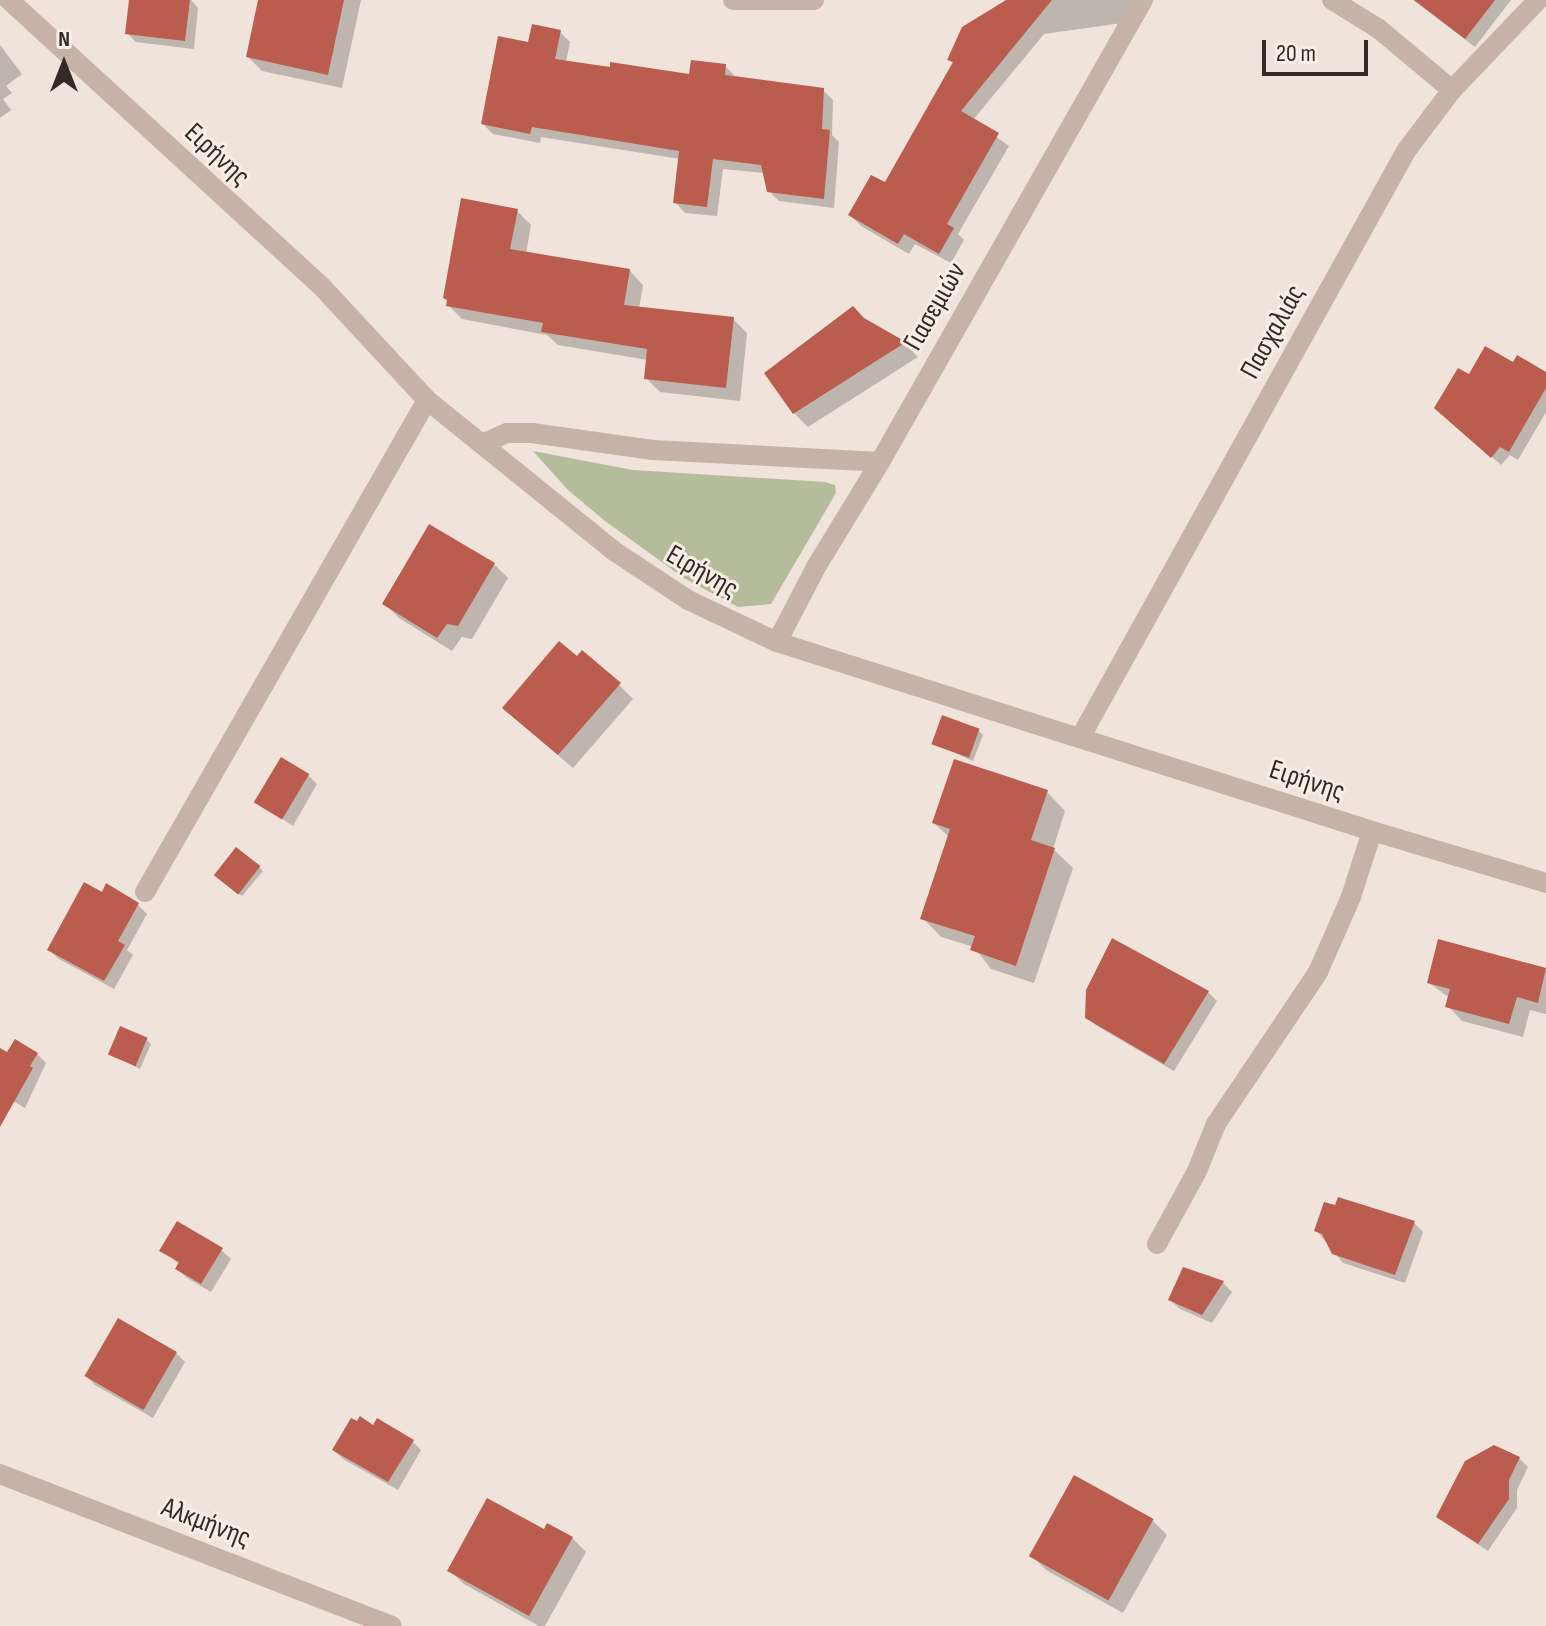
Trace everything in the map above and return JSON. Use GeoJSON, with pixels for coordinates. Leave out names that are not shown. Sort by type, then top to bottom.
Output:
{"type":"FeatureCollection","features":[{"type":"Feature","properties":{"kind":"street","name":"Ειρήνης"},"geometry":{"type":"LineString","coordinates":[[9,0],[323,288],[427,400],[631,563],[706,609],[777,642],[1372,831],[1546,883]]}},
{"type":"Feature","properties":{"kind":"street"},"geometry":{"type":"LineString","coordinates":[[733,0],[814,0]]}},
{"type":"Feature","properties":{"kind":"street","name":"Γιασεμιών"},"geometry":{"type":"LineString","coordinates":[[777,642],[816,567],[880,462],[1143,0]]}},
{"type":"Feature","properties":{"kind":"street"},"geometry":{"type":"LineString","coordinates":[[1332,0],[1379,29],[1452,90]]}},
{"type":"Feature","properties":{"kind":"street","name":"Πασχαλιάς"},"geometry":{"type":"LineString","coordinates":[[1080,738],[1406,151],[1452,90],[1538,0]]}},
{"type":"Feature","properties":{"kind":"street"},"geometry":{"type":"LineString","coordinates":[[145,892],[427,400]]}},
{"type":"Feature","properties":{"kind":"street"},"geometry":{"type":"LineString","coordinates":[[482,444],[507,433],[532,433],[668,451],[880,462]]}},
{"type":"Feature","properties":{"kind":"street"},"geometry":{"type":"LineString","coordinates":[[1157,1244],[1197,1171],[1216,1124],[1318,972],[1351,897],[1372,831]]}},
{"type":"Feature","properties":{"kind":"street","name":"Αλκμήνης"},"geometry":{"type":"LineString","coordinates":[[0,1474],[391,1626]]}},
{"type":"Feature","properties":{"kind":"green space"},"geometry":{"type":"Polygon","coordinates":[[[533,451],[633,470],[825,482],[835,485],[836,493],[771,604],[738,607],[684,578],[605,521],[568,490],[533,451]]]}},
{"type":"Feature","properties":{"kind":"building"},"geometry":{"type":"Polygon","coordinates":[[[129,0],[190,0],[185,41],[125,34],[129,0]]]}},
{"type":"Feature","properties":{"kind":"building"},"geometry":{"type":"Polygon","coordinates":[[[258,0],[344,0],[328,75],[246,57],[258,0]]]}},
{"type":"Feature","properties":{"kind":"building"},"geometry":{"type":"Polygon","coordinates":[[[1006,0],[1052,0],[961,111],[999,133],[947,224],[954,228],[939,254],[904,234],[898,244],[848,215],[871,175],[885,182],[953,62],[947,60],[962,27],[1006,0]]]}},
{"type":"Feature","properties":{"kind":"building"},"geometry":{"type":"Polygon","coordinates":[[[1414,0],[1495,0],[1465,39],[1414,0]]]}},
{"type":"Feature","properties":{"kind":"building"},"geometry":{"type":"Polygon","coordinates":[[[532,24],[561,30],[555,59],[610,67],[610,62],[689,74],[691,60],[726,64],[725,75],[824,88],[822,129],[830,130],[824,199],[767,192],[761,165],[713,159],[707,207],[673,203],[679,151],[532,127],[530,134],[481,124],[498,36],[528,42],[532,24]]]}},
{"type":"Feature","properties":{"kind":"building"},"geometry":{"type":"Polygon","coordinates":[[[461,198],[518,209],[510,249],[630,269],[624,305],[734,317],[726,388],[644,379],[647,349],[541,332],[543,323],[446,306],[447,300],[443,298],[461,198]]]}},
{"type":"Feature","properties":{"kind":"building"},"geometry":{"type":"Polygon","coordinates":[[[853,306],[864,318],[906,342],[793,414],[764,373],[853,306]]]}},
{"type":"Feature","properties":{"kind":"building"},"geometry":{"type":"Polygon","coordinates":[[[1485,346],[1513,362],[1517,355],[1546,372],[1546,388],[1509,452],[1500,447],[1491,458],[1434,408],[1458,368],[1469,374],[1485,346]]]}},
{"type":"Feature","properties":{"kind":"building"},"geometry":{"type":"Polygon","coordinates":[[[429,524],[495,563],[458,626],[447,624],[437,638],[382,604],[429,524]]]}},
{"type":"Feature","properties":{"kind":"building"},"geometry":{"type":"Polygon","coordinates":[[[559,641],[577,656],[582,650],[621,683],[558,755],[502,708],[559,641]]]}},
{"type":"Feature","properties":{"kind":"building"},"geometry":{"type":"Polygon","coordinates":[[[942,715],[980,729],[969,758],[931,744],[942,715]]]}},
{"type":"Feature","properties":{"kind":"building"},"geometry":{"type":"Polygon","coordinates":[[[281,757],[309,774],[282,819],[254,802],[281,757]]]}},
{"type":"Feature","properties":{"kind":"building"},"geometry":{"type":"Polygon","coordinates":[[[954,759],[1048,790],[1031,840],[1055,848],[1016,966],[970,950],[975,936],[920,919],[950,829],[932,823],[954,759]]]}},
{"type":"Feature","properties":{"kind":"building"},"geometry":{"type":"Polygon","coordinates":[[[236,847],[260,866],[238,894],[214,875],[236,847]]]}},
{"type":"Feature","properties":{"kind":"building"},"geometry":{"type":"Polygon","coordinates":[[[84,882],[102,892],[106,883],[139,903],[118,941],[125,945],[104,981],[47,950],[84,882]]]}},
{"type":"Feature","properties":{"kind":"building"},"geometry":{"type":"Polygon","coordinates":[[[1112,938],[1209,991],[1164,1064],[1085,1018],[1086,990],[1112,938]]]}},
{"type":"Feature","properties":{"kind":"building"},"geometry":{"type":"Polygon","coordinates":[[[1438,939],[1546,968],[1538,1003],[1517,997],[1509,1024],[1445,1007],[1450,989],[1427,983],[1438,939]]]}},
{"type":"Feature","properties":{"kind":"building"},"geometry":{"type":"Polygon","coordinates":[[[120,1026],[148,1038],[136,1066],[108,1055],[120,1026]]]}},
{"type":"Feature","properties":{"kind":"building"},"geometry":{"type":"Polygon","coordinates":[[[15,1039],[38,1053],[30,1066],[33,1068],[0,1127],[0,1048],[7,1052],[15,1039]]]}},
{"type":"Feature","properties":{"kind":"building"},"geometry":{"type":"Polygon","coordinates":[[[1338,1197],[1415,1221],[1395,1275],[1332,1254],[1322,1234],[1314,1231],[1324,1202],[1335,1205],[1338,1197]]]}},
{"type":"Feature","properties":{"kind":"building"},"geometry":{"type":"Polygon","coordinates":[[[177,1221],[223,1248],[201,1284],[175,1269],[179,1262],[159,1251],[177,1221]]]}},
{"type":"Feature","properties":{"kind":"building"},"geometry":{"type":"Polygon","coordinates":[[[1183,1267],[1224,1281],[1202,1315],[1168,1300],[1183,1267]]]}},
{"type":"Feature","properties":{"kind":"building"},"geometry":{"type":"Polygon","coordinates":[[[118,1318],[177,1352],[143,1410],[84,1376],[118,1318]]]}},
{"type":"Feature","properties":{"kind":"building"},"geometry":{"type":"Polygon","coordinates":[[[360,1416],[373,1425],[377,1418],[414,1440],[388,1482],[332,1450],[351,1418],[357,1421],[360,1416]]]}},
{"type":"Feature","properties":{"kind":"building"},"geometry":{"type":"Polygon","coordinates":[[[1494,1445],[1520,1457],[1509,1480],[1509,1499],[1478,1544],[1436,1517],[1465,1461],[1494,1445]]]}},
{"type":"Feature","properties":{"kind":"building"},"geometry":{"type":"Polygon","coordinates":[[[1074,1475],[1154,1519],[1109,1600],[1029,1556],[1074,1475]]]}},
{"type":"Feature","properties":{"kind":"building"},"geometry":{"type":"Polygon","coordinates":[[[487,1498],[544,1529],[547,1523],[573,1537],[529,1616],[447,1571],[487,1498]]]}}]}
